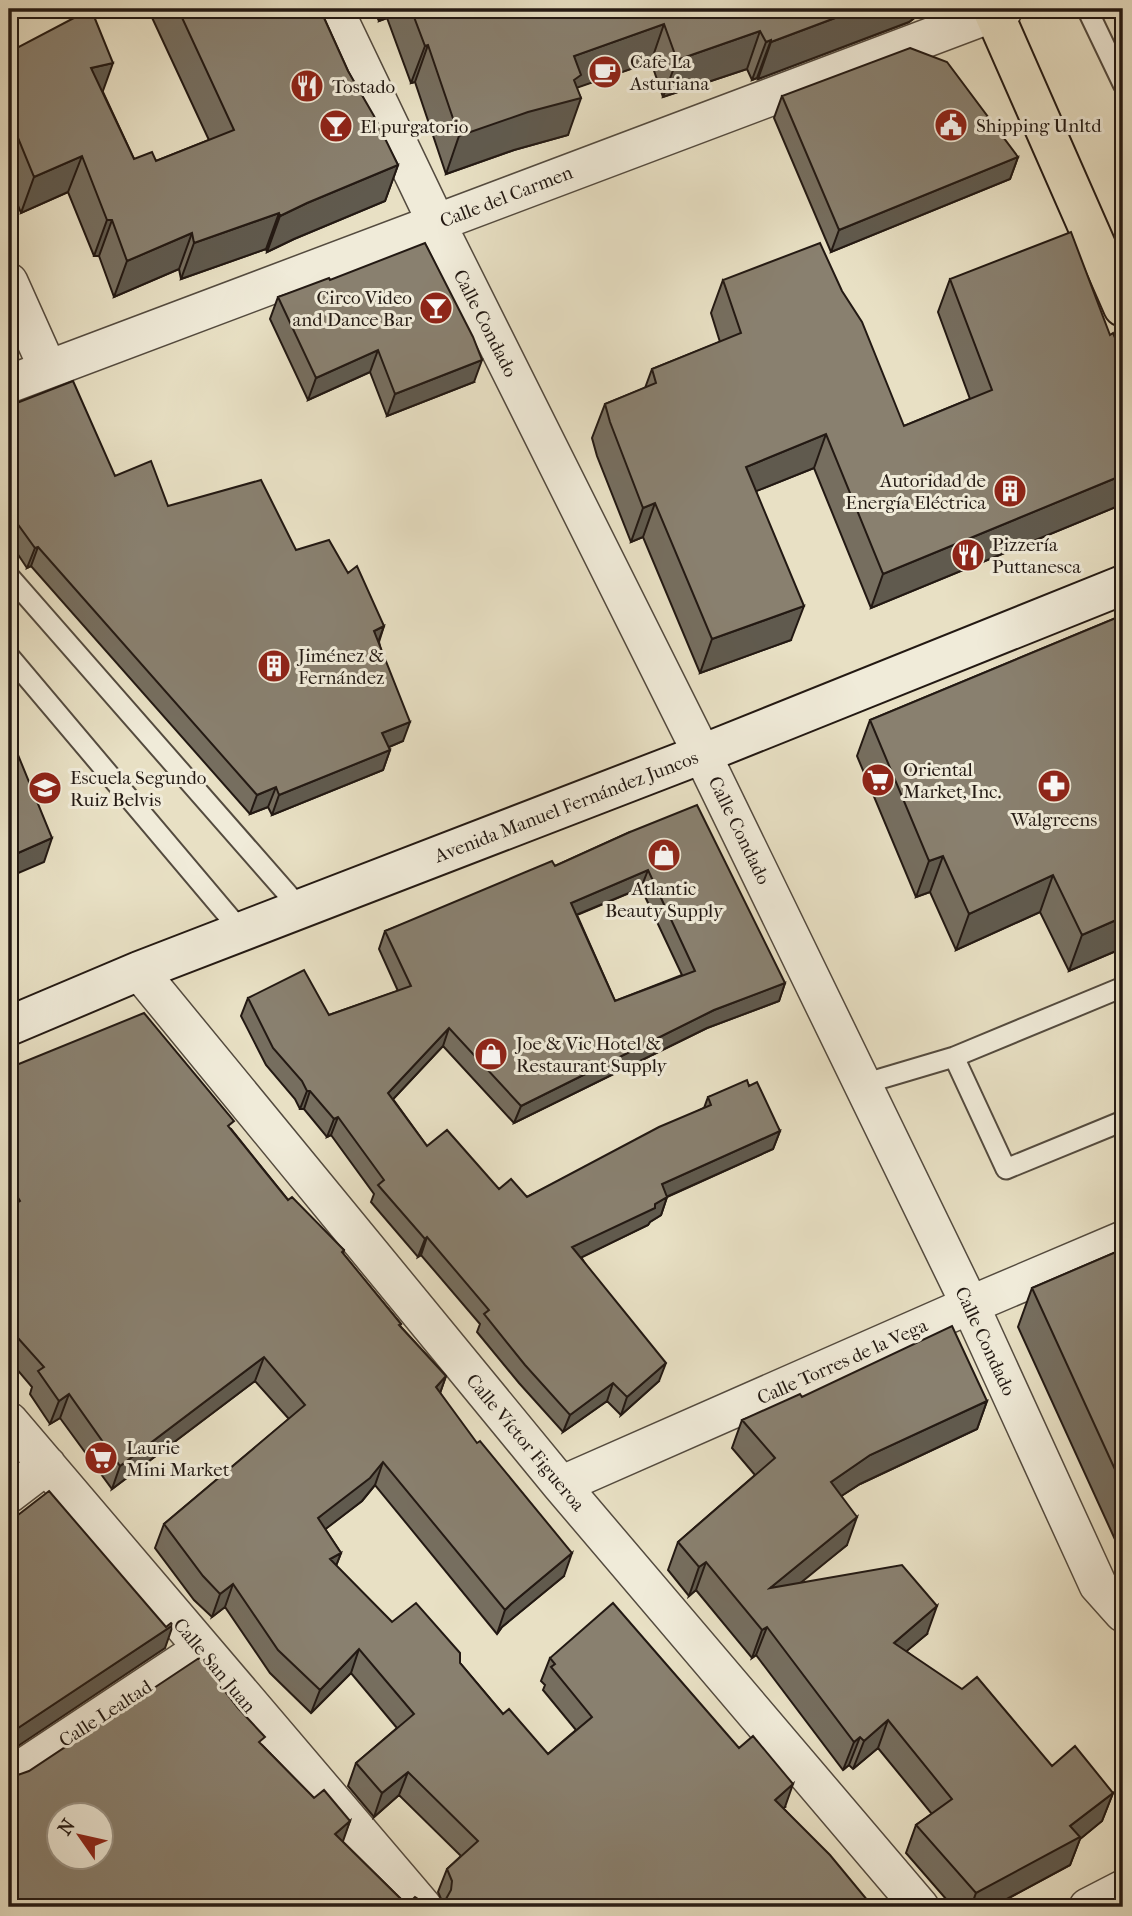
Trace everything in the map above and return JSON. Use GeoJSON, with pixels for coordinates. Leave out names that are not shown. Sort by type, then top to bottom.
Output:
{"type":"FeatureCollection","features":[{"type":"Feature","properties":{"kind":"main road"},"geometry":{"type":"LineString","coordinates":[[997,10],[1119,288]]}},
{"type":"Feature","properties":{"kind":"main road","name":"Avenida Manuel Fernández Juncos"},"geometry":{"type":"LineString","coordinates":[[9,1026],[139,971],[702,754],[1123,585]]}},
{"type":"Feature","properties":{"kind":"street","name":"Calle Condado"},"geometry":{"type":"LineString","coordinates":[[334,9],[436,222],[702,754],[863,1084],[970,1305],[1098,1585],[1123,1614]]}},
{"type":"Feature","properties":{"kind":"street","name":"Calle del Carmen"},"geometry":{"type":"LineString","coordinates":[[9,384],[997,10]]}},
{"type":"Feature","properties":{"kind":"street"},"geometry":{"type":"LineString","coordinates":[[9,282],[48,369]]}},
{"type":"Feature","properties":{"kind":"street","name":"Calle Víctor Figueroa"},"geometry":{"type":"LineString","coordinates":[[139,971],[561,1485],[920,1907]]}},
{"type":"Feature","properties":{"kind":"street","name":"Calle Torres de la Vega"},"geometry":{"type":"LineString","coordinates":[[561,1485],[1123,1240]]}},
{"type":"Feature","properties":{"kind":"street","name":"Calle San Juan"},"geometry":{"type":"LineString","coordinates":[[9,1421],[423,1907]]}},
{"type":"Feature","properties":{"kind":"street"},"geometry":{"type":"LineString","coordinates":[[9,1494],[47,1465]]}},
{"type":"Feature","properties":{"kind":"street","name":"Calle Lealtad"},"geometry":{"type":"LineString","coordinates":[[9,1777],[202,1649]]}},
{"type":"Feature","properties":{"kind":"street"},"geometry":{"type":"LineString","coordinates":[[1088,1907],[1123,1889]]}},
{"type":"Feature","properties":{"kind":"lane"},"geometry":{"type":"LineString","coordinates":[[1087,9],[1123,84]]}},
{"type":"Feature","properties":{"kind":"lane"},"geometry":{"type":"LineString","coordinates":[[9,576],[300,908]]}},
{"type":"Feature","properties":{"kind":"lane"},"geometry":{"type":"LineString","coordinates":[[9,656],[242,932]]}},
{"type":"Feature","properties":{"kind":"lane"},"geometry":{"type":"LineString","coordinates":[[863,1084],[954,1057],[1123,987]]}},
{"type":"Feature","properties":{"kind":"lane"},"geometry":{"type":"LineString","coordinates":[[954,1057],[1006,1169],[1123,1121]]}},
{"type":"Feature","properties":{"kind":"building"},"geometry":{"type":"Polygon","coordinates":[[[91,9],[113,63],[91,68],[134,159],[152,152],[156,161],[234,130],[178,9],[320,9],[348,71],[398,165],[280,216],[279,213],[194,243],[192,233],[127,261],[112,220],[107,220],[82,156],[34,177],[9,116],[9,52],[91,9]]]}},
{"type":"Feature","properties":{"kind":"building"},"geometry":{"type":"Polygon","coordinates":[[[411,9],[859,9],[771,42],[766,42],[760,31],[677,60],[664,24],[574,56],[581,75],[574,80],[581,98],[528,112],[459,136],[428,45],[425,46],[411,9]]]}},
{"type":"Feature","properties":{"kind":"building"},"geometry":{"type":"Polygon","coordinates":[[[910,48],[947,62],[1018,157],[839,230],[782,96],[910,48]]]}},
{"type":"Feature","properties":{"kind":"building"},"geometry":{"type":"Polygon","coordinates":[[[1071,232],[1110,335],[1113,333],[1123,358],[1123,475],[883,574],[826,434],[746,467],[804,606],[712,639],[655,503],[643,508],[605,404],[656,383],[652,369],[741,333],[723,280],[820,243],[842,291],[862,322],[904,426],[992,390],[950,279],[1071,232]]]}},
{"type":"Feature","properties":{"kind":"building"},"geometry":{"type":"Polygon","coordinates":[[[425,243],[482,360],[395,394],[378,350],[316,378],[278,297],[425,243]]]}},
{"type":"Feature","properties":{"kind":"building"},"geometry":{"type":"Polygon","coordinates":[[[73,381],[115,476],[151,461],[168,506],[261,480],[296,550],[329,540],[348,573],[357,566],[384,626],[374,631],[410,722],[382,733],[390,750],[279,795],[276,787],[257,795],[38,547],[35,548],[9,512],[9,406],[73,381]]]}},
{"type":"Feature","properties":{"kind":"building","name":"Walgreens"},"geometry":{"type":"Polygon","coordinates":[[[1123,615],[1123,917],[1082,935],[1053,875],[969,914],[943,856],[929,861],[870,720],[1123,615]]]}},
{"type":"Feature","properties":{"kind":"building"},"geometry":{"type":"Polygon","coordinates":[[[9,733],[52,838],[9,857],[9,733]]]}},
{"type":"Feature","properties":{"kind":"building"},"geometry":{"type":"Polygon","coordinates":[[[697,805],[785,983],[714,1010],[521,1106],[449,1028],[388,1093],[427,1146],[447,1130],[499,1189],[511,1179],[527,1197],[659,1127],[711,1105],[708,1097],[747,1080],[749,1086],[757,1082],[780,1131],[662,1184],[667,1197],[655,1204],[655,1208],[572,1247],[666,1363],[627,1397],[613,1383],[570,1415],[484,1314],[489,1310],[427,1237],[425,1239],[378,1185],[384,1180],[338,1117],[334,1119],[310,1091],[307,1091],[302,1081],[273,1048],[248,998],[304,970],[329,1015],[411,986],[385,931],[552,861],[555,866],[697,805]],[[648,870],[571,903],[615,1001],[695,971],[648,870]]]}},
{"type":"Feature","properties":{"kind":"building"},"geometry":{"type":"Polygon","coordinates":[[[144,1013],[234,1121],[228,1126],[288,1200],[292,1197],[344,1250],[342,1252],[401,1324],[399,1325],[446,1376],[436,1387],[477,1443],[480,1441],[572,1553],[505,1610],[383,1462],[370,1478],[318,1518],[341,1553],[330,1559],[392,1622],[416,1603],[460,1653],[460,1663],[503,1714],[509,1709],[548,1754],[592,1717],[551,1667],[555,1664],[550,1658],[613,1603],[739,1748],[753,1736],[793,1784],[775,1800],[830,1855],[873,1907],[9,1907],[9,1772],[18,1775],[29,1771],[199,1658],[238,1708],[265,1737],[259,1742],[314,1798],[324,1790],[350,1821],[335,1834],[407,1905],[415,1897],[424,1903],[435,1904],[446,1899],[452,1881],[447,1869],[478,1841],[408,1772],[382,1793],[356,1763],[414,1714],[359,1649],[320,1690],[278,1650],[233,1584],[220,1594],[164,1524],[305,1405],[264,1357],[120,1466],[69,1394],[59,1401],[38,1371],[44,1367],[9,1328],[9,1208],[20,1201],[9,1183],[9,1068],[144,1013]]]}},
{"type":"Feature","properties":{"kind":"building"},"geometry":{"type":"Polygon","coordinates":[[[1123,1249],[1123,1487],[1032,1288],[1123,1249]]]}},
{"type":"Feature","properties":{"kind":"building"},"geometry":{"type":"Polygon","coordinates":[[[952,1326],[987,1401],[870,1455],[831,1482],[857,1517],[770,1588],[902,1565],[937,1606],[894,1643],[962,1689],[977,1677],[1052,1766],[1075,1746],[1113,1793],[1070,1826],[1080,1837],[976,1893],[916,1825],[952,1799],[888,1720],[864,1741],[860,1737],[854,1742],[767,1627],[762,1630],[706,1562],[699,1567],[678,1542],[775,1458],[742,1420],[800,1394],[802,1397],[952,1326]]]}},
{"type":"Feature","properties":{"kind":"building"},"geometry":{"type":"Polygon","coordinates":[[[49,1491],[166,1627],[171,1623],[173,1625],[9,1734],[9,1522],[49,1491]]]}},
{"type":"Feature","properties":{"kind":"place","name":"Cafe La Asturiana"},"geometry":{"type":"Point","coordinates":[605,72]}},
{"type":"Feature","properties":{"kind":"place","name":"Tostado"},"geometry":{"type":"Point","coordinates":[307,86]}},
{"type":"Feature","properties":{"kind":"place","name":"Shipping Unltd"},"geometry":{"type":"Point","coordinates":[951,125]}},
{"type":"Feature","properties":{"kind":"place","name":"El purgatorio"},"geometry":{"type":"Point","coordinates":[336,126]}},
{"type":"Feature","properties":{"kind":"place","name":"Circo Video and Dance Bar"},"geometry":{"type":"Point","coordinates":[436,308]}},
{"type":"Feature","properties":{"kind":"place","name":"Autoridad de Energía Eléctrica"},"geometry":{"type":"Point","coordinates":[1010,491]}},
{"type":"Feature","properties":{"kind":"place","name":"Pizzería Puttanesca"},"geometry":{"type":"Point","coordinates":[968,555]}},
{"type":"Feature","properties":{"kind":"place","name":"Jiménez & Fernández"},"geometry":{"type":"Point","coordinates":[274,666]}},
{"type":"Feature","properties":{"kind":"place","name":"Oriental Market, Inc."},"geometry":{"type":"Point","coordinates":[878,780]}},
{"type":"Feature","properties":{"kind":"place","name":"Walgreens"},"geometry":{"type":"Point","coordinates":[1054,786]}},
{"type":"Feature","properties":{"kind":"place","name":"Escuela Segundo Ruiz Belvis"},"geometry":{"type":"Point","coordinates":[45,788]}},
{"type":"Feature","properties":{"kind":"place","name":"Atlantic Beauty Supply"},"geometry":{"type":"Point","coordinates":[664,855]}},
{"type":"Feature","properties":{"kind":"place","name":"Joe & Vic Hotel & Restaurant Supply"},"geometry":{"type":"Point","coordinates":[491,1054]}},
{"type":"Feature","properties":{"kind":"place","name":"Laurie Mini Market"},"geometry":{"type":"Point","coordinates":[101,1458]}}]}
